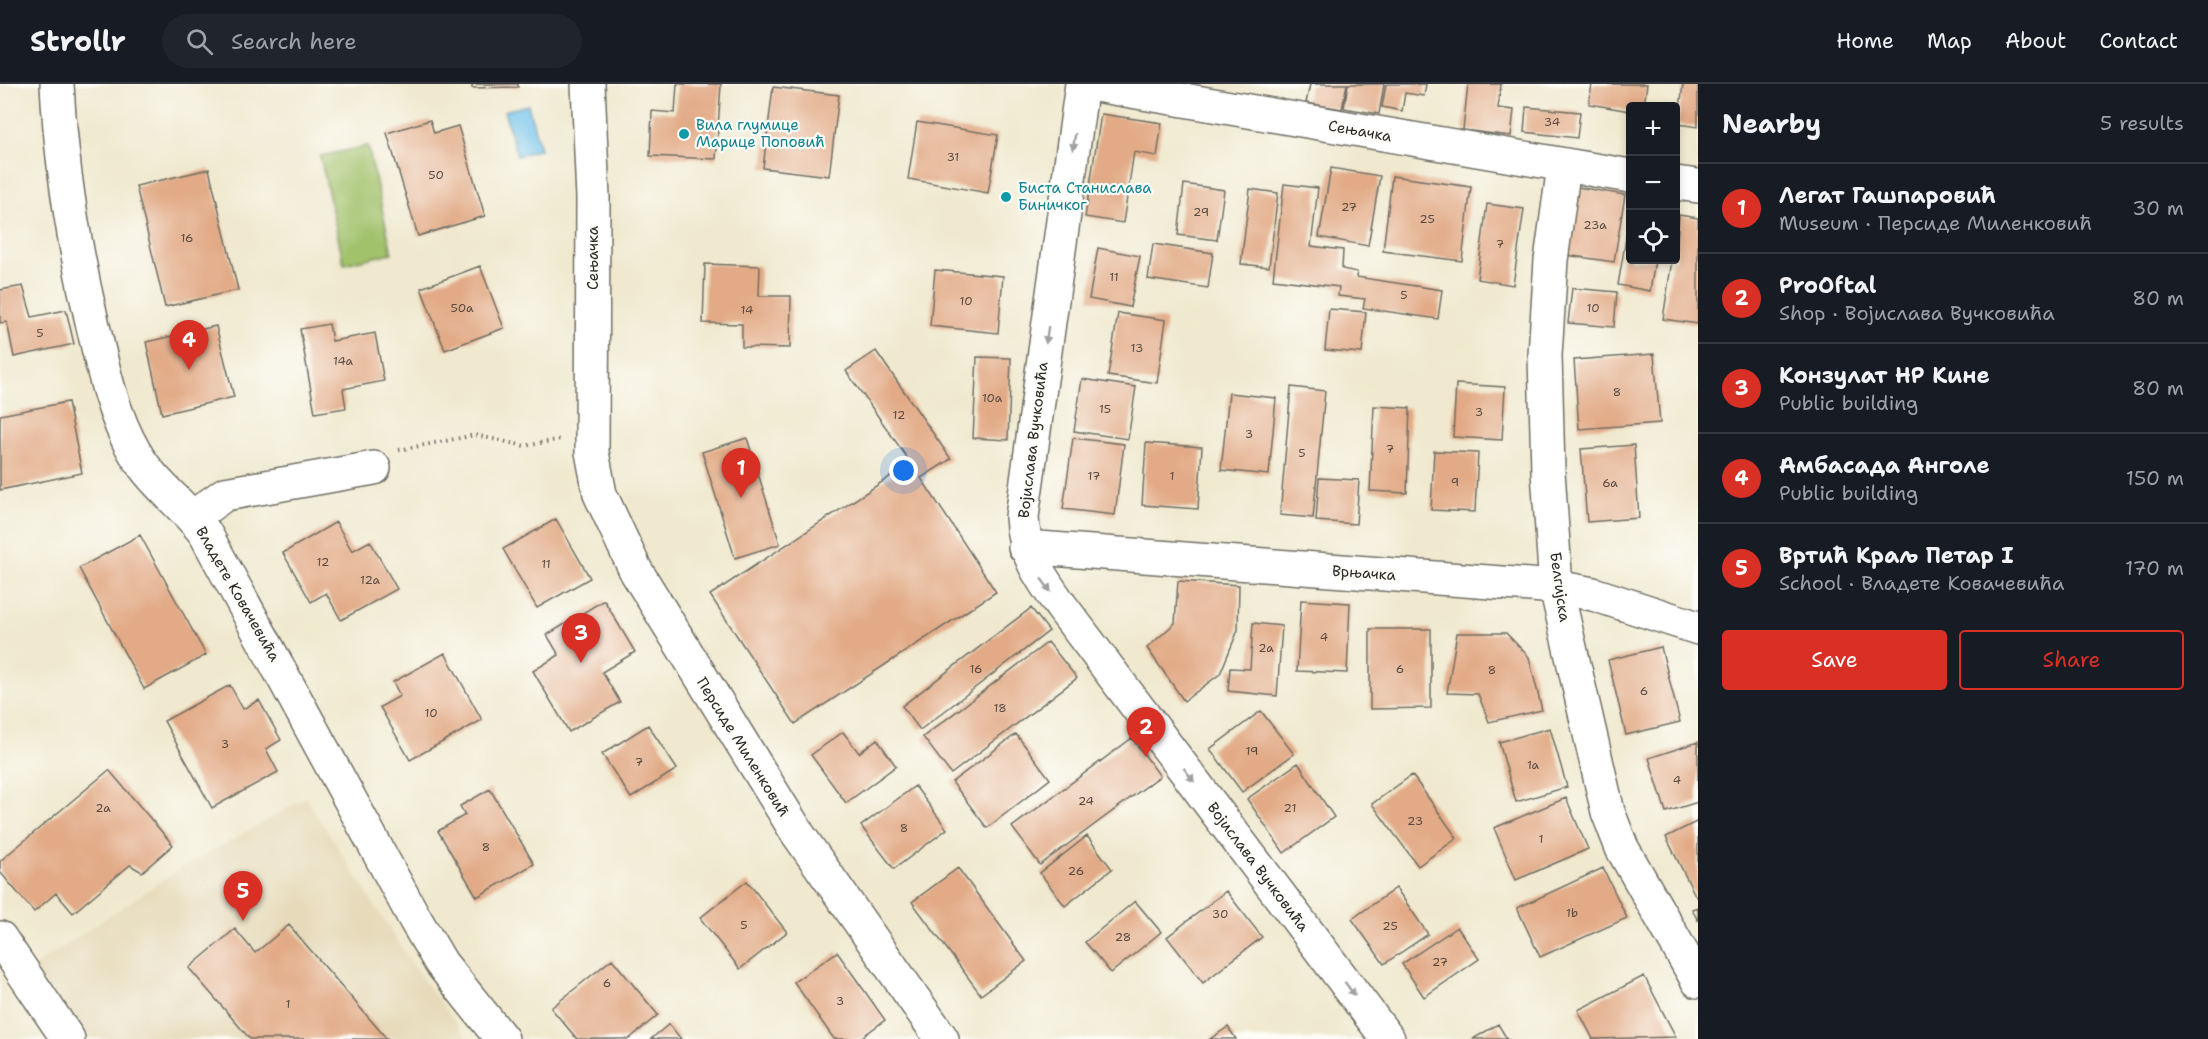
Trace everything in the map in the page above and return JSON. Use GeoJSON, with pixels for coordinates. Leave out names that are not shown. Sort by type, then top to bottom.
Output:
{"type":"FeatureCollection","features":[{"type":"Feature","properties":{"kind":"street","name":"Владете Ковачевића"},"geometry":{"type":"LineString","coordinates":[[57,84],[59,136],[79,266],[111,398],[125,434],[145,468],[159,486],[193,517],[217,553],[441,963],[502,1039]]}},
{"type":"Feature","properties":{"kind":"street","name":"Сењачка"},"geometry":{"type":"LineString","coordinates":[[588,84],[593,198],[591,433]]}},
{"type":"Feature","properties":{"kind":"street","name":"Војислава Вучковића"},"geometry":{"type":"LineString","coordinates":[[1082,84],[1022,517],[1025,547],[1040,577],[1061,606],[1388,1039]]}},
{"type":"Feature","properties":{"kind":"street","name":"Сењачка"},"geometry":{"type":"LineString","coordinates":[[1090,84],[1626,175]]}},
{"type":"Feature","properties":{"kind":"street","name":"Белгијска"},"geometry":{"type":"LineString","coordinates":[[1564,166],[1551,260],[1545,355],[1548,472],[1556,587],[1608,812],[1622,848],[1698,981]]}},
{"type":"Feature","properties":{"kind":"street"},"geometry":{"type":"LineString","coordinates":[[1680,184],[1698,186]]}},
{"type":"Feature","properties":{"kind":"street","name":"Персиде Миленковић"},"geometry":{"type":"LineString","coordinates":[[591,433],[594,471],[600,494],[636,571],[798,834],[942,1039]]}},
{"type":"Feature","properties":{"kind":"street"},"geometry":{"type":"LineString","coordinates":[[193,517],[225,494],[374,468]]}},
{"type":"Feature","properties":{"kind":"street","name":"Врњачка"},"geometry":{"type":"LineString","coordinates":[[1025,547],[1556,587],[1593,594],[1698,628]]}},
{"type":"Feature","properties":{"kind":"street"},"geometry":{"type":"LineString","coordinates":[[0,938],[68,1039]]}},
{"type":"Feature","properties":{"kind":"path"},"geometry":{"type":"LineString","coordinates":[[403,447],[475,435],[525,446],[591,433]]}},
{"type":"Feature","properties":{"kind":"shaded area"},"geometry":{"type":"Polygon","coordinates":[[[306,798],[420,976],[468,1039],[90,1039],[30,969],[175,872],[306,798]]]}},
{"type":"Feature","properties":{"kind":"green space"},"geometry":{"type":"Polygon","coordinates":[[[368,146],[392,253],[344,264],[320,156],[368,146]]]}},
{"type":"Feature","properties":{"kind":"water"},"geometry":{"type":"Polygon","coordinates":[[[528,105],[540,149],[517,156],[504,111],[528,105]]]}},
{"type":"Feature","properties":{"kind":"building"},"geometry":{"type":"Polygon","coordinates":[[[472,84],[518,84],[518,87],[472,88],[472,84]]]}},
{"type":"Feature","properties":{"kind":"building","name":"Вила глумице Марице Поповић"},"geometry":{"type":"Polygon","coordinates":[[[677,84],[721,84],[716,159],[650,156],[652,111],[675,113],[677,84]]]}},
{"type":"Feature","properties":{"kind":"building"},"geometry":{"type":"Polygon","coordinates":[[[1310,84],[1347,84],[1342,109],[1306,103],[1310,84]]]}},
{"type":"Feature","properties":{"kind":"building"},"geometry":{"type":"Polygon","coordinates":[[[1348,84],[1384,84],[1379,114],[1344,108],[1348,84]]]}},
{"type":"Feature","properties":{"kind":"building"},"geometry":{"type":"Polygon","coordinates":[[[1386,84],[1426,84],[1424,96],[1405,93],[1402,111],[1382,107],[1386,84]]]}},
{"type":"Feature","properties":{"kind":"building"},"geometry":{"type":"Polygon","coordinates":[[[1468,84],[1501,84],[1498,108],[1514,110],[1511,136],[1463,130],[1468,84]]]}},
{"type":"Feature","properties":{"kind":"building"},"geometry":{"type":"Polygon","coordinates":[[[1592,84],[1647,84],[1645,102],[1626,102],[1626,110],[1589,104],[1592,84]]]}},
{"type":"Feature","properties":{"kind":"building"},"geometry":{"type":"Polygon","coordinates":[[[1683,84],[1698,84],[1698,127],[1680,124],[1683,84]]]}},
{"type":"Feature","properties":{"kind":"building"},"geometry":{"type":"Polygon","coordinates":[[[773,87],[839,95],[829,176],[763,168],[773,87]]]}},
{"type":"Feature","properties":{"kind":"building"},"geometry":{"type":"Polygon","coordinates":[[[1526,107],[1580,112],[1577,138],[1524,132],[1526,107]]]}},
{"type":"Feature","properties":{"kind":"building"},"geometry":{"type":"Polygon","coordinates":[[[1101,114],[1162,123],[1157,156],[1134,152],[1123,223],[1085,217],[1101,114]]]}},
{"type":"Feature","properties":{"kind":"building"},"geometry":{"type":"Polygon","coordinates":[[[430,120],[434,133],[458,126],[485,216],[418,236],[387,133],[430,120]]]}},
{"type":"Feature","properties":{"kind":"building"},"geometry":{"type":"Polygon","coordinates":[[[917,122],[998,135],[988,193],[908,179],[917,122]]]}},
{"type":"Feature","properties":{"kind":"building"},"geometry":{"type":"Polygon","coordinates":[[[1331,168],[1380,176],[1368,246],[1319,237],[1331,168]]]}},
{"type":"Feature","properties":{"kind":"building"},"geometry":{"type":"Polygon","coordinates":[[[209,169],[238,290],[165,307],[136,186],[209,169]]]}},
{"type":"Feature","properties":{"kind":"building"},"geometry":{"type":"Polygon","coordinates":[[[1392,176],[1471,187],[1462,261],[1383,251],[1392,176]]]}},
{"type":"Feature","properties":{"kind":"building"},"geometry":{"type":"Polygon","coordinates":[[[1184,184],[1224,190],[1217,240],[1178,235],[1184,184]]]}},
{"type":"Feature","properties":{"kind":"building"},"geometry":{"type":"Polygon","coordinates":[[[1284,184],[1318,188],[1311,246],[1343,250],[1342,269],[1357,272],[1356,277],[1442,290],[1438,319],[1363,308],[1365,299],[1338,296],[1339,287],[1273,279],[1284,184]]]}},
{"type":"Feature","properties":{"kind":"building"},"geometry":{"type":"Polygon","coordinates":[[[1577,187],[1625,195],[1614,262],[1566,255],[1577,187]]]}},
{"type":"Feature","properties":{"kind":"building"},"geometry":{"type":"Polygon","coordinates":[[[1250,189],[1278,193],[1269,267],[1241,264],[1250,189]]]}},
{"type":"Feature","properties":{"kind":"building"},"geometry":{"type":"Polygon","coordinates":[[[1487,204],[1524,209],[1513,285],[1477,279],[1487,204]]]}},
{"type":"Feature","properties":{"kind":"building"},"geometry":{"type":"Polygon","coordinates":[[[1680,215],[1698,218],[1698,324],[1663,319],[1671,264],[1680,264],[1680,215]]]}},
{"type":"Feature","properties":{"kind":"building"},"geometry":{"type":"Polygon","coordinates":[[[1626,238],[1626,264],[1654,264],[1650,291],[1618,285],[1626,238]]]}},
{"type":"Feature","properties":{"kind":"building"},"geometry":{"type":"Polygon","coordinates":[[[1153,244],[1213,253],[1208,288],[1148,279],[1153,244]]]}},
{"type":"Feature","properties":{"kind":"building"},"geometry":{"type":"Polygon","coordinates":[[[1098,248],[1140,256],[1130,307],[1089,299],[1098,248]]]}},
{"type":"Feature","properties":{"kind":"building"},"geometry":{"type":"Polygon","coordinates":[[[705,264],[760,266],[759,296],[791,296],[790,348],[742,347],[742,324],[703,323],[705,264]]]}},
{"type":"Feature","properties":{"kind":"building"},"geometry":{"type":"Polygon","coordinates":[[[480,266],[504,328],[445,350],[421,288],[480,266]]]}},
{"type":"Feature","properties":{"kind":"building"},"geometry":{"type":"Polygon","coordinates":[[[935,270],[1003,276],[998,333],[930,326],[935,270]]]}},
{"type":"Feature","properties":{"kind":"building"},"geometry":{"type":"Polygon","coordinates":[[[23,286],[32,317],[66,310],[74,344],[14,357],[7,322],[0,323],[0,290],[23,286]]]}},
{"type":"Feature","properties":{"kind":"building"},"geometry":{"type":"Polygon","coordinates":[[[1572,288],[1617,292],[1614,327],[1568,323],[1572,288]]]}},
{"type":"Feature","properties":{"kind":"building"},"geometry":{"type":"Polygon","coordinates":[[[1329,309],[1366,312],[1362,353],[1325,350],[1329,309]]]}},
{"type":"Feature","properties":{"kind":"building"},"geometry":{"type":"Polygon","coordinates":[[[1118,313],[1166,320],[1157,383],[1108,376],[1118,313]]]}},
{"type":"Feature","properties":{"kind":"building"},"geometry":{"type":"Polygon","coordinates":[[[329,324],[332,341],[375,333],[384,381],[343,389],[346,408],[315,413],[300,329],[329,324]]]}},
{"type":"Feature","properties":{"kind":"building"},"geometry":{"type":"Polygon","coordinates":[[[216,326],[234,397],[162,414],[146,342],[216,326]]]}},
{"type":"Feature","properties":{"kind":"building"},"geometry":{"type":"Polygon","coordinates":[[[876,351],[951,459],[921,478],[996,592],[795,724],[710,595],[911,463],[846,371],[876,351]]]}},
{"type":"Feature","properties":{"kind":"building"},"geometry":{"type":"Polygon","coordinates":[[[1654,354],[1660,423],[1579,429],[1574,360],[1654,354]]]}},
{"type":"Feature","properties":{"kind":"building"},"geometry":{"type":"Polygon","coordinates":[[[977,357],[1011,358],[1008,440],[973,438],[977,357]]]}},
{"type":"Feature","properties":{"kind":"building"},"geometry":{"type":"Polygon","coordinates":[[[1082,379],[1136,387],[1128,439],[1074,431],[1082,379]]]}},
{"type":"Feature","properties":{"kind":"building"},"geometry":{"type":"Polygon","coordinates":[[[1456,384],[1505,387],[1502,440],[1453,437],[1456,384]]]}},
{"type":"Feature","properties":{"kind":"building"},"geometry":{"type":"Polygon","coordinates":[[[1291,387],[1325,391],[1313,518],[1280,515],[1291,387]]]}},
{"type":"Feature","properties":{"kind":"building"},"geometry":{"type":"Polygon","coordinates":[[[1229,393],[1276,398],[1269,475],[1221,470],[1229,393]]]}},
{"type":"Feature","properties":{"kind":"building"},"geometry":{"type":"Polygon","coordinates":[[[68,402],[82,473],[0,490],[0,415],[68,402]]]}},
{"type":"Feature","properties":{"kind":"building"},"geometry":{"type":"Polygon","coordinates":[[[1374,406],[1410,408],[1407,493],[1370,491],[1374,406]]]}},
{"type":"Feature","properties":{"kind":"building"},"geometry":{"type":"Polygon","coordinates":[[[747,438],[780,544],[735,558],[702,452],[747,438]]]}},
{"type":"Feature","properties":{"kind":"building"},"geometry":{"type":"Polygon","coordinates":[[[1073,438],[1124,444],[1115,515],[1063,509],[1073,438]]]}},
{"type":"Feature","properties":{"kind":"building"},"geometry":{"type":"Polygon","coordinates":[[[1146,443],[1202,447],[1198,509],[1142,505],[1146,443]]]}},
{"type":"Feature","properties":{"kind":"building"},"geometry":{"type":"Polygon","coordinates":[[[1634,445],[1639,518],[1587,522],[1581,449],[1634,445]]]}},
{"type":"Feature","properties":{"kind":"building"},"geometry":{"type":"Polygon","coordinates":[[[1434,451],[1478,453],[1475,512],[1431,510],[1434,451]]]}},
{"type":"Feature","properties":{"kind":"building"},"geometry":{"type":"Polygon","coordinates":[[[1319,478],[1359,480],[1356,524],[1316,521],[1319,478]]]}},
{"type":"Feature","properties":{"kind":"building"},"geometry":{"type":"Polygon","coordinates":[[[556,519],[590,578],[537,608],[503,549],[556,519]]]}},
{"type":"Feature","properties":{"kind":"building"},"geometry":{"type":"Polygon","coordinates":[[[336,522],[352,551],[370,541],[397,589],[341,620],[326,593],[311,602],[283,553],[336,522]]]}},
{"type":"Feature","properties":{"kind":"building"},"geometry":{"type":"Polygon","coordinates":[[[140,535],[206,655],[144,689],[79,568],[140,535]]]}},
{"type":"Feature","properties":{"kind":"building"},"geometry":{"type":"Polygon","coordinates":[[[1178,581],[1239,585],[1238,630],[1220,674],[1184,701],[1147,648],[1175,623],[1178,581]]]}},
{"type":"Feature","properties":{"kind":"building"},"geometry":{"type":"Polygon","coordinates":[[[604,600],[635,652],[602,672],[620,702],[569,732],[533,671],[559,655],[547,635],[604,600]]]}},
{"type":"Feature","properties":{"kind":"building"},"geometry":{"type":"Polygon","coordinates":[[[1301,600],[1350,603],[1347,673],[1297,671],[1301,600]]]}},
{"type":"Feature","properties":{"kind":"building"},"geometry":{"type":"Polygon","coordinates":[[[1031,608],[1049,631],[920,730],[902,706],[1031,608]]]}},
{"type":"Feature","properties":{"kind":"building"},"geometry":{"type":"Polygon","coordinates":[[[1253,623],[1282,626],[1277,696],[1228,691],[1230,668],[1250,669],[1253,623]]]}},
{"type":"Feature","properties":{"kind":"building"},"geometry":{"type":"Polygon","coordinates":[[[1370,629],[1431,629],[1431,708],[1370,709],[1370,629]]]}},
{"type":"Feature","properties":{"kind":"building"},"geometry":{"type":"Polygon","coordinates":[[[1457,633],[1506,633],[1529,657],[1542,710],[1489,722],[1478,694],[1447,693],[1457,633]]]}},
{"type":"Feature","properties":{"kind":"building"},"geometry":{"type":"Polygon","coordinates":[[[1048,642],[1077,678],[951,774],[923,737],[1048,642]]]}},
{"type":"Feature","properties":{"kind":"building"},"geometry":{"type":"Polygon","coordinates":[[[1661,647],[1680,722],[1626,735],[1608,660],[1661,647]]]}},
{"type":"Feature","properties":{"kind":"building"},"geometry":{"type":"Polygon","coordinates":[[[445,653],[482,720],[410,760],[380,707],[400,696],[393,682],[445,653]]]}},
{"type":"Feature","properties":{"kind":"building"},"geometry":{"type":"Polygon","coordinates":[[[230,685],[243,709],[259,700],[281,740],[266,749],[278,772],[212,808],[164,721],[230,685]]]}},
{"type":"Feature","properties":{"kind":"building"},"geometry":{"type":"Polygon","coordinates":[[[1261,711],[1294,754],[1242,792],[1210,749],[1261,711]]]}},
{"type":"Feature","properties":{"kind":"building"},"geometry":{"type":"Polygon","coordinates":[[[648,725],[677,769],[631,798],[602,754],[648,725]]]}},
{"type":"Feature","properties":{"kind":"building"},"geometry":{"type":"Polygon","coordinates":[[[1550,728],[1567,787],[1516,802],[1499,742],[1550,728]]]}},
{"type":"Feature","properties":{"kind":"building"},"geometry":{"type":"Polygon","coordinates":[[[843,732],[859,753],[877,739],[896,766],[846,803],[811,755],[843,732]]]}},
{"type":"Feature","properties":{"kind":"building"},"geometry":{"type":"Polygon","coordinates":[[[1016,734],[1050,779],[987,828],[952,782],[1016,734]]]}},
{"type":"Feature","properties":{"kind":"building"},"geometry":{"type":"Polygon","coordinates":[[[1132,738],[1160,776],[1040,865],[1012,827],[1132,738]]]}},
{"type":"Feature","properties":{"kind":"building"},"geometry":{"type":"Polygon","coordinates":[[[1698,742],[1698,802],[1666,812],[1649,758],[1698,742]]]}},
{"type":"Feature","properties":{"kind":"building"},"geometry":{"type":"Polygon","coordinates":[[[1298,763],[1334,817],[1284,853],[1247,799],[1298,763]]]}},
{"type":"Feature","properties":{"kind":"building"},"geometry":{"type":"Polygon","coordinates":[[[109,770],[173,845],[142,872],[130,865],[73,913],[56,893],[34,912],[0,872],[0,861],[109,770]]]}},
{"type":"Feature","properties":{"kind":"building"},"geometry":{"type":"Polygon","coordinates":[[[1412,775],[1457,838],[1418,866],[1372,804],[1412,775]]]}},
{"type":"Feature","properties":{"kind":"building"},"geometry":{"type":"Polygon","coordinates":[[[915,786],[947,829],[894,869],[861,826],[915,786]]]}},
{"type":"Feature","properties":{"kind":"building"},"geometry":{"type":"Polygon","coordinates":[[[490,789],[534,864],[477,897],[438,831],[465,815],[460,806],[490,789]]]}},
{"type":"Feature","properties":{"kind":"building"},"geometry":{"type":"Polygon","coordinates":[[[1566,798],[1588,849],[1516,880],[1494,828],[1566,798]]]}},
{"type":"Feature","properties":{"kind":"building"},"geometry":{"type":"Polygon","coordinates":[[[1698,821],[1698,896],[1696,897],[1666,837],[1698,821]]]}},
{"type":"Feature","properties":{"kind":"building"},"geometry":{"type":"Polygon","coordinates":[[[1087,836],[1112,869],[1065,906],[1040,873],[1087,836]]]}},
{"type":"Feature","properties":{"kind":"building"},"geometry":{"type":"Polygon","coordinates":[[[958,868],[1026,961],[981,995],[912,902],[958,868]]]}},
{"type":"Feature","properties":{"kind":"building"},"geometry":{"type":"Polygon","coordinates":[[[1603,868],[1627,918],[1540,957],[1517,908],[1603,868]]]}},
{"type":"Feature","properties":{"kind":"building"},"geometry":{"type":"Polygon","coordinates":[[[747,881],[787,932],[740,969],[700,918],[747,881]]]}},
{"type":"Feature","properties":{"kind":"building"},"geometry":{"type":"Polygon","coordinates":[[[1396,888],[1428,934],[1384,964],[1352,919],[1396,888]]]}},
{"type":"Feature","properties":{"kind":"building"},"geometry":{"type":"Polygon","coordinates":[[[1226,891],[1262,937],[1203,983],[1167,937],[1226,891]]]}},
{"type":"Feature","properties":{"kind":"building"},"geometry":{"type":"Polygon","coordinates":[[[1135,901],[1161,932],[1111,973],[1085,942],[1135,901]]]}},
{"type":"Feature","properties":{"kind":"building"},"geometry":{"type":"Polygon","coordinates":[[[1698,907],[1698,921],[1692,909],[1698,907]]]}},
{"type":"Feature","properties":{"kind":"building"},"geometry":{"type":"Polygon","coordinates":[[[289,925],[387,1039],[250,1039],[189,968],[235,929],[255,953],[289,925]]]}},
{"type":"Feature","properties":{"kind":"building"},"geometry":{"type":"Polygon","coordinates":[[[1457,927],[1479,959],[1424,997],[1402,964],[1457,927]]]}},
{"type":"Feature","properties":{"kind":"building"},"geometry":{"type":"Polygon","coordinates":[[[837,952],[885,1020],[859,1039],[834,1039],[794,982],[837,952]]]}},
{"type":"Feature","properties":{"kind":"building"},"geometry":{"type":"Polygon","coordinates":[[[612,959],[658,1015],[629,1039],[577,1039],[551,1008],[612,959]]]}},
{"type":"Feature","properties":{"kind":"building"},"geometry":{"type":"Polygon","coordinates":[[[1644,976],[1676,1037],[1593,1039],[1578,1010],[1644,976]]]}},
{"type":"Feature","properties":{"kind":"building"},"geometry":{"type":"Polygon","coordinates":[[[669,1024],[681,1039],[651,1039],[669,1024]]]}},
{"type":"Feature","properties":{"kind":"building"},"geometry":{"type":"Polygon","coordinates":[[[1498,1024],[1507,1039],[1473,1039],[1498,1024]]]}},
{"type":"Feature","properties":{"kind":"building"},"geometry":{"type":"Polygon","coordinates":[[[1228,1027],[1236,1039],[1210,1039],[1228,1027]]]}},
{"type":"Feature","properties":{"kind":"place","name":"Вила глумице Марице Поповић"},"geometry":{"type":"Point","coordinates":[684,134]}},
{"type":"Feature","properties":{"kind":"place","name":"Биста Станислава Биничког"},"geometry":{"type":"Point","coordinates":[1006,197]}},
{"type":"Feature","properties":{"kind":"place","name":"Амбасада Анголе"},"geometry":{"type":"Point","coordinates":[189,370]}},
{"type":"Feature","properties":{"kind":"place","name":"Легат Гашпаровић"},"geometry":{"type":"Point","coordinates":[741,498]}},
{"type":"Feature","properties":{"kind":"place","name":"Конзулат НР Кине"},"geometry":{"type":"Point","coordinates":[581,663]}},
{"type":"Feature","properties":{"kind":"place","name":"ProOftal"},"geometry":{"type":"Point","coordinates":[1146,757]}},
{"type":"Feature","properties":{"kind":"place","name":"Вртић Краљ Петар I"},"geometry":{"type":"Point","coordinates":[243,921]}}]}
